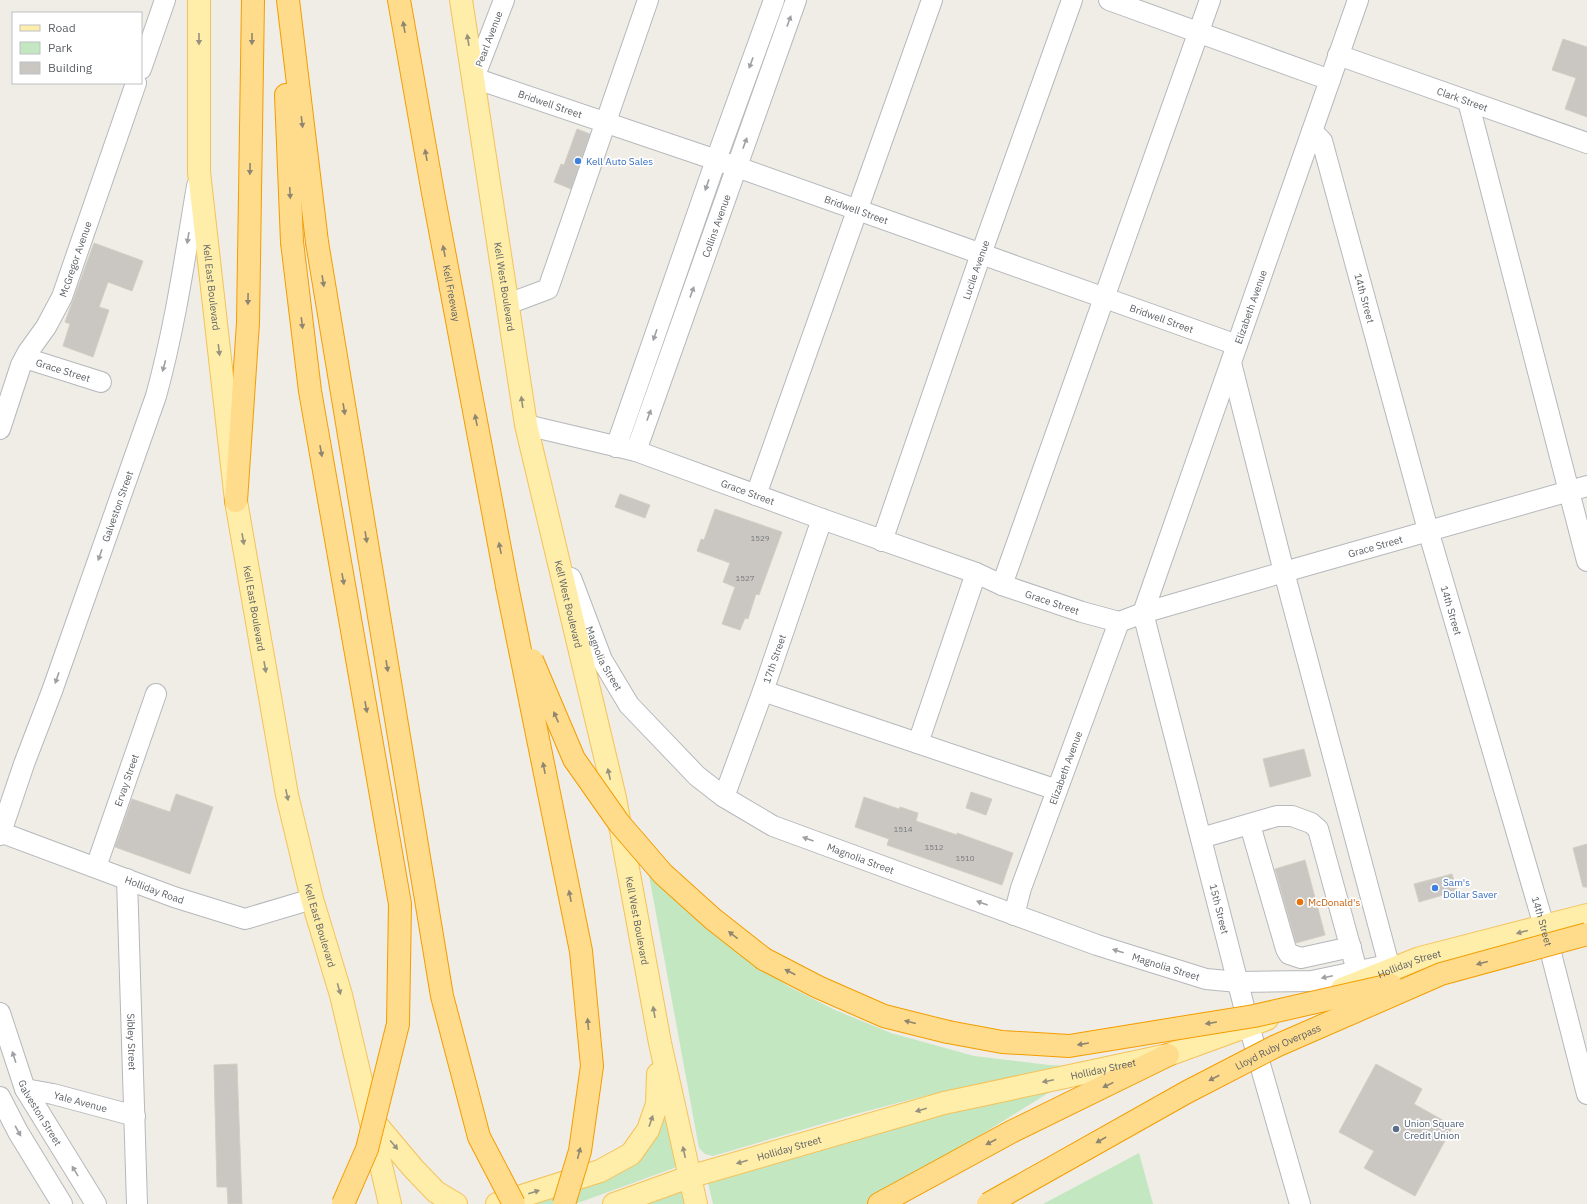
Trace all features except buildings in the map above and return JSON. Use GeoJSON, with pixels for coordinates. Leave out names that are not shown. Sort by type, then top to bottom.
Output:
{"type":"FeatureCollection","features":[{"type":"Feature","properties":{"kind":"highway"},"geometry":{"type":"LineString","coordinates":[[236,501],[248,323],[253,0]]}},
{"type":"Feature","properties":{"kind":"highway"},"geometry":{"type":"LineString","coordinates":[[283,0],[292,242],[310,391],[400,904],[398,1024],[367,1149],[343,1204]]}},
{"type":"Feature","properties":{"kind":"highway"},"geometry":{"type":"LineString","coordinates":[[288,0],[317,242],[442,996],[479,1138],[514,1204]]}},
{"type":"Feature","properties":{"kind":"highway","name":"Kell Freeway"},"geometry":{"type":"LineString","coordinates":[[399,0],[433,193],[507,586]]}},
{"type":"Feature","properties":{"kind":"highway"},"geometry":{"type":"LineString","coordinates":[[507,586],[534,668],[574,759],[618,823],[662,874],[713,919],[764,959],[818,987],[884,1016],[948,1032],[1002,1042],[1069,1046],[1254,1016],[1441,974]]}},
{"type":"Feature","properties":{"kind":"highway"},"geometry":{"type":"LineString","coordinates":[[507,586],[581,951],[592,1066],[580,1151],[564,1204]]}},
{"type":"Feature","properties":{"kind":"highway","name":"Lloyd Ruby Overpass"},"geometry":{"type":"LineString","coordinates":[[988,1204],[1187,1092],[1269,1049],[1441,974],[1587,934]]}},
{"type":"Feature","properties":{"kind":"highway"},"geometry":{"type":"LineString","coordinates":[[879,1204],[1011,1132],[1168,1055]]}},
{"type":"Feature","properties":{"kind":"main road","name":"Kell East Boulevard"},"geometry":{"type":"LineString","coordinates":[[198,0],[199,172],[236,501],[287,795],[312,899],[341,995],[390,1204]]}},
{"type":"Feature","properties":{"kind":"main road","name":"Kell West Boulevard"},"geometry":{"type":"LineString","coordinates":[[461,0],[526,425],[615,798],[660,1043],[696,1204]]}},
{"type":"Feature","properties":{"kind":"main road","name":"Holliday Street"},"geometry":{"type":"LineString","coordinates":[[614,1204],[689,1177],[944,1103],[1168,1055],[1249,1026],[1420,958],[1587,915]]}},
{"type":"Feature","properties":{"kind":"main road"},"geometry":{"type":"LineString","coordinates":[[496,1204],[600,1171],[631,1154],[648,1130],[657,1104],[660,1043]]}},
{"type":"Feature","properties":{"kind":"main road"},"geometry":{"type":"LineString","coordinates":[[369,1116],[413,1168],[436,1192],[456,1204]]}},
{"type":"Feature","properties":{"kind":"main road"},"geometry":{"type":"LineString","coordinates":[[375,1204],[380,1164]]}},
{"type":"Feature","properties":{"kind":"street"},"geometry":{"type":"LineString","coordinates":[[142,66],[165,0]]}},
{"type":"Feature","properties":{"kind":"street","name":"Pearl Avenue"},"geometry":{"type":"LineString","coordinates":[[474,78],[504,0]]}},
{"type":"Feature","properties":{"kind":"street"},"geometry":{"type":"LineString","coordinates":[[508,304],[548,289],[648,0]]}},
{"type":"Feature","properties":{"kind":"street"},"geometry":{"type":"LineString","coordinates":[[616,447],[716,160],[774,0]]}},
{"type":"Feature","properties":{"kind":"street","name":"Collins Avenue"},"geometry":{"type":"LineString","coordinates":[[636,451],[796,0]]}},
{"type":"Feature","properties":{"kind":"street"},"geometry":{"type":"LineString","coordinates":[[756,495],[932,0]]}},
{"type":"Feature","properties":{"kind":"street","name":"Lucile Avenue"},"geometry":{"type":"LineString","coordinates":[[882,541],[981,254],[1072,0]]}},
{"type":"Feature","properties":{"kind":"street"},"geometry":{"type":"LineString","coordinates":[[1109,0],[1330,80]]}},
{"type":"Feature","properties":{"kind":"street"},"geometry":{"type":"LineString","coordinates":[[1002,585],[1210,0]]}},
{"type":"Feature","properties":{"kind":"street","name":"Elizabeth Avenue"},"geometry":{"type":"LineString","coordinates":[[1143,613],[1358,0]]}},
{"type":"Feature","properties":{"kind":"street","name":"Clark Street"},"geometry":{"type":"LineString","coordinates":[[1338,55],[1587,143]]}},
{"type":"Feature","properties":{"kind":"street","name":"Bridwell Street"},"geometry":{"type":"LineString","coordinates":[[474,78],[737,167],[1237,344]]}},
{"type":"Feature","properties":{"kind":"street","name":"McGregor Avenue"},"geometry":{"type":"LineString","coordinates":[[0,429],[21,365],[46,327],[62,297],[136,84]]}},
{"type":"Feature","properties":{"kind":"street"},"geometry":{"type":"LineString","coordinates":[[1468,101],[1587,561]]}},
{"type":"Feature","properties":{"kind":"street","name":"14th Street"},"geometry":{"type":"LineString","coordinates":[[1312,131],[1322,141],[1428,530],[1544,926],[1587,1094]]}},
{"type":"Feature","properties":{"kind":"street","name":"Galveston Street"},"geometry":{"type":"LineString","coordinates":[[0,836],[24,764],[52,691],[156,396],[168,351],[178,302],[199,172]]}},
{"type":"Feature","properties":{"kind":"street","name":"Grace Street"},"geometry":{"type":"LineString","coordinates":[[25,358],[101,382]]}},
{"type":"Feature","properties":{"kind":"street"},"geometry":{"type":"LineString","coordinates":[[1231,363],[1284,572],[1389,965]]}},
{"type":"Feature","properties":{"kind":"street","name":"Grace Street"},"geometry":{"type":"LineString","coordinates":[[526,425],[636,451],[882,541],[976,573],[1002,585],[1082,612],[1119,622],[1143,613],[1428,530],[1587,486]]}},
{"type":"Feature","properties":{"kind":"street","name":"Magnolia Street"},"geometry":{"type":"LineString","coordinates":[[526,425],[575,592],[602,660],[629,705],[697,776],[724,797],[773,826],[1097,945],[1206,979],[1238,982],[1312,980],[1420,958]]}},
{"type":"Feature","properties":{"kind":"street","name":"17th Street"},"geometry":{"type":"LineString","coordinates":[[724,797],[763,691],[822,519]]}},
{"type":"Feature","properties":{"kind":"street"},"geometry":{"type":"LineString","coordinates":[[918,743],[976,573]]}},
{"type":"Feature","properties":{"kind":"street","name":"15th Street"},"geometry":{"type":"LineString","coordinates":[[1143,613],[1249,1026],[1300,1204]]}},
{"type":"Feature","properties":{"kind":"street","name":"Elizabeth Avenue"},"geometry":{"type":"LineString","coordinates":[[1014,915],[1021,888],[1119,622]]}},
{"type":"Feature","properties":{"kind":"street"},"geometry":{"type":"LineString","coordinates":[[763,691],[1057,790]]}},
{"type":"Feature","properties":{"kind":"street","name":"Ervay Street"},"geometry":{"type":"LineString","coordinates":[[96,867],[156,694]]}},
{"type":"Feature","properties":{"kind":"street"},"geometry":{"type":"LineString","coordinates":[[1201,838],[1277,816],[1292,816],[1314,826],[1318,830],[1357,971]]}},
{"type":"Feature","properties":{"kind":"street"},"geometry":{"type":"LineString","coordinates":[[1250,825],[1286,949],[1289,954],[1301,958],[1351,947]]}},
{"type":"Feature","properties":{"kind":"street","name":"Holliday Road"},"geometry":{"type":"LineString","coordinates":[[0,836],[96,867],[174,897],[245,919],[312,899]]}},
{"type":"Feature","properties":{"kind":"street","name":"Sibley Street"},"geometry":{"type":"LineString","coordinates":[[127,879],[137,1204]]}},
{"type":"Feature","properties":{"kind":"street","name":"Galveston Street"},"geometry":{"type":"LineString","coordinates":[[0,1013],[25,1090],[96,1204]]}},
{"type":"Feature","properties":{"kind":"street","name":"Yale Avenue"},"geometry":{"type":"LineString","coordinates":[[25,1090],[53,1094],[135,1116]]}},
{"type":"Feature","properties":{"kind":"street"},"geometry":{"type":"LineString","coordinates":[[0,1097],[18,1132],[62,1204]]}},
{"type":"Feature","properties":{"kind":"green space"},"geometry":{"type":"Polygon","coordinates":[[[648,870],[753,962],[788,986],[835,1010],[891,1033],[974,1056],[1049,1065],[1084,1067],[1041,1072],[947,1091],[868,1111],[713,1156],[705,1154],[699,1148],[648,870]]]}},
{"type":"Feature","properties":{"kind":"green space"},"geometry":{"type":"Polygon","coordinates":[[[1050,1092],[869,1204],[713,1204],[708,1183],[887,1129],[1019,1096],[1050,1092]]]}},
{"type":"Feature","properties":{"kind":"green space"},"geometry":{"type":"Polygon","coordinates":[[[665,1108],[678,1165],[674,1168],[575,1204],[525,1204],[617,1172],[665,1108]]]}},
{"type":"Feature","properties":{"kind":"green space"},"geometry":{"type":"Polygon","coordinates":[[[1139,1153],[1153,1204],[1043,1204],[1139,1153]]]}},
{"type":"Feature","properties":{"kind":"green space"},"geometry":{"type":"Polygon","coordinates":[[[684,1190],[691,1204],[635,1204],[684,1190]]]}},
{"type":"Feature","properties":{"kind":"place","name":"Kell Auto Sales"},"geometry":{"type":"Point","coordinates":[578,161]}},
{"type":"Feature","properties":{"kind":"place","name":"Sam's Dollar Saver"},"geometry":{"type":"Point","coordinates":[1435,888]}},
{"type":"Feature","properties":{"kind":"place","name":"McDonald's"},"geometry":{"type":"Point","coordinates":[1300,902]}},
{"type":"Feature","properties":{"kind":"place","name":"Union Square Credit Union"},"geometry":{"type":"Point","coordinates":[1396,1129]}}]}
